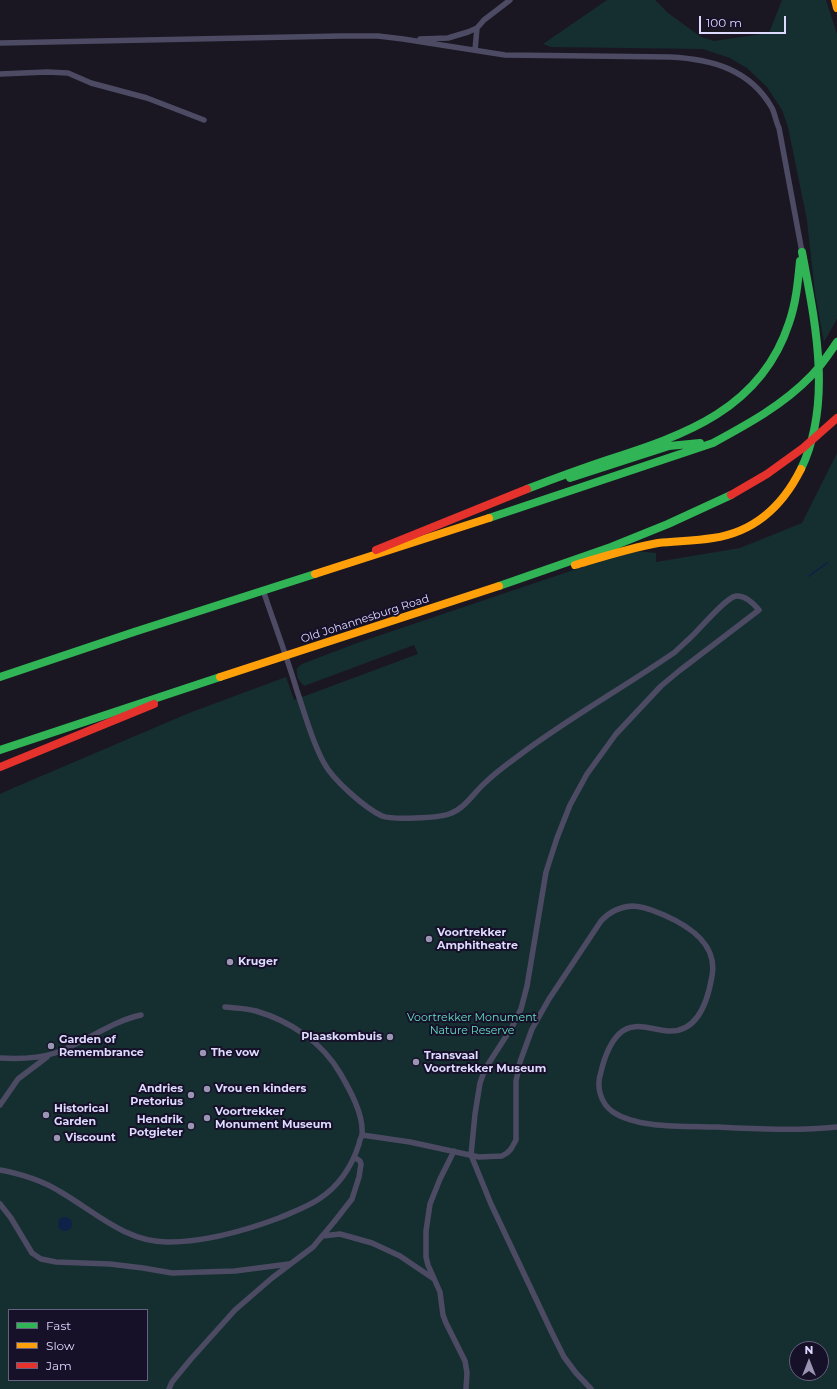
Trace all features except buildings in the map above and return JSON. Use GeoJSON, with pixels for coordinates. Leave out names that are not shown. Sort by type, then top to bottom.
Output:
{"type":"FeatureCollection","features":[{"type":"Feature","properties":{"kind":"main road"},"geometry":{"type":"LineString","coordinates":[[835,0],[837,8]]}},
{"type":"Feature","properties":{"kind":"main road"},"geometry":{"type":"LineString","coordinates":[[465,598],[497,590],[641,546],[712,538],[732,534],[768,515],[784,499],[797,478],[804,462],[812,437],[819,397],[818,356],[802,252]]}},
{"type":"Feature","properties":{"kind":"main road"},"geometry":{"type":"LineString","coordinates":[[360,560],[365,555],[388,544],[566,474],[653,445],[691,429],[729,407],[747,392],[775,358],[790,322],[796,297],[802,252]]}},
{"type":"Feature","properties":{"kind":"main road"},"geometry":{"type":"LineString","coordinates":[[0,677],[58,656],[360,560],[712,443],[751,423],[790,397],[810,378],[828,356],[837,342]]}},
{"type":"Feature","properties":{"kind":"main road","name":"Old Johannesburg Road"},"geometry":{"type":"LineString","coordinates":[[0,750],[465,598],[611,547],[668,524],[731,495],[773,470],[803,448],[837,418]]}},
{"type":"Feature","properties":{"kind":"main road"},"geometry":{"type":"LineString","coordinates":[[518,493],[576,477],[669,446],[712,443]]}},
{"type":"Feature","properties":{"kind":"main road"},"geometry":{"type":"LineString","coordinates":[[0,767],[216,679]]}},
{"type":"Feature","properties":{"kind":"street"},"geometry":{"type":"LineString","coordinates":[[403,39],[448,38],[458,36],[477,28],[484,20],[510,0]]}},
{"type":"Feature","properties":{"kind":"street"},"geometry":{"type":"LineString","coordinates":[[475,50],[477,28]]}},
{"type":"Feature","properties":{"kind":"street"},"geometry":{"type":"LineString","coordinates":[[0,43],[378,36],[512,55],[691,58],[715,63],[750,81],[762,94],[772,109],[779,128],[802,252]]}},
{"type":"Feature","properties":{"kind":"street"},"geometry":{"type":"LineString","coordinates":[[0,74],[47,72],[68,74],[91,83],[147,98],[204,120]]}},
{"type":"Feature","properties":{"kind":"street"},"geometry":{"type":"LineString","coordinates":[[263,590],[313,738],[324,763],[331,774],[368,808],[384,817],[397,818],[439,817],[458,810],[473,797],[484,783],[534,744],[675,652],[729,599],[734,597],[742,597],[759,610],[679,671],[649,698],[616,734],[596,760],[575,794],[557,838],[546,872],[527,986],[521,1009],[512,1027],[482,1076],[475,1114],[471,1155],[491,1204],[564,1357],[591,1389]]}},
{"type":"Feature","properties":{"kind":"street"},"geometry":{"type":"LineString","coordinates":[[362,1135],[454,1151],[479,1157],[502,1156],[511,1149],[516,1140],[516,1081],[524,1051],[535,1022],[601,921],[614,911],[632,906],[652,910],[680,923],[698,935],[706,944],[711,956],[713,962],[712,976],[699,1016],[689,1026],[670,1031],[635,1026],[623,1031],[618,1036],[607,1054],[598,1084],[600,1096],[608,1108],[623,1117],[661,1125],[769,1130],[837,1127]]}},
{"type":"Feature","properties":{"kind":"street"},"geometry":{"type":"LineString","coordinates":[[0,1170],[44,1182],[125,1232],[147,1239],[168,1242],[193,1240],[230,1234],[257,1226],[296,1211],[319,1199],[336,1185],[345,1173],[354,1157],[362,1135],[360,1118],[353,1098],[338,1070],[323,1049],[306,1035],[279,1020],[255,1010],[224,1007]]}},
{"type":"Feature","properties":{"kind":"street"},"geometry":{"type":"LineString","coordinates":[[0,1058],[29,1058],[54,1053],[71,1046],[114,1023],[141,1015]]}},
{"type":"Feature","properties":{"kind":"street"},"geometry":{"type":"LineString","coordinates":[[0,1105],[18,1079],[54,1053]]}},
{"type":"Feature","properties":{"kind":"street"},"geometry":{"type":"LineString","coordinates":[[454,1151],[440,1179],[430,1204],[426,1238],[426,1257],[440,1292],[443,1315],[465,1361],[467,1373],[466,1389]]}},
{"type":"Feature","properties":{"kind":"street"},"geometry":{"type":"LineString","coordinates":[[169,1389],[172,1382],[191,1359],[236,1310],[289,1264],[313,1247],[352,1199],[359,1177],[361,1164],[360,1161],[354,1157]]}},
{"type":"Feature","properties":{"kind":"street"},"geometry":{"type":"LineString","coordinates":[[0,1204],[11,1218],[32,1253],[41,1259],[56,1262],[110,1264],[172,1273],[236,1271],[289,1264]]}},
{"type":"Feature","properties":{"kind":"street"},"geometry":{"type":"LineString","coordinates":[[322,1236],[340,1234],[372,1243],[400,1256],[434,1279]]}},
{"type":"Feature","properties":{"kind":"green space"},"geometry":{"type":"Polygon","coordinates":[[[607,0],[655,0],[668,13],[701,37],[714,41],[769,33],[782,0],[826,0],[837,34],[837,319],[824,342],[815,293],[807,220],[788,127],[782,110],[767,87],[747,68],[730,58],[703,49],[551,47],[543,44],[607,0]]]}},
{"type":"Feature","properties":{"kind":"green space","name":"Voortrekker Monument Nature Reserve"},"geometry":{"type":"Polygon","coordinates":[[[837,453],[837,1389],[0,1389],[0,794],[189,713],[286,677],[294,700],[418,654],[414,645],[304,686],[299,680],[297,676],[297,668],[302,664],[357,643],[612,557],[635,551],[656,553],[656,562],[740,548],[802,523],[837,453]]]}},
{"type":"Feature","properties":{"kind":"water"},"geometry":{"type":"Polygon","coordinates":[[[65,1217],[70,1219],[72,1224],[70,1229],[65,1231],[60,1229],[58,1224],[60,1219],[65,1217]]]}},
{"type":"Feature","properties":{"kind":"waterway"},"geometry":{"type":"LineString","coordinates":[[809,576],[827,563]]}},
{"type":"Feature","properties":{"kind":"traffic: fast"},"geometry":{"type":"LineString","coordinates":[[801,469],[811,444],[819,390],[816,334],[802,252]]}},
{"type":"Feature","properties":{"kind":"traffic: fast"},"geometry":{"type":"LineString","coordinates":[[527,489],[664,440],[717,414],[740,398],[760,377],[776,353],[789,323],[793,308],[800,261]]}},
{"type":"Feature","properties":{"kind":"traffic: fast"},"geometry":{"type":"LineString","coordinates":[[713,443],[752,421],[789,396],[815,372],[837,342]]}},
{"type":"Feature","properties":{"kind":"traffic: fast"},"geometry":{"type":"LineString","coordinates":[[570,478],[669,446],[700,443]]}},
{"type":"Feature","properties":{"kind":"traffic: fast"},"geometry":{"type":"LineString","coordinates":[[489,518],[713,443]]}},
{"type":"Feature","properties":{"kind":"traffic: fast"},"geometry":{"type":"LineString","coordinates":[[499,586],[611,547],[668,524],[731,495]]}},
{"type":"Feature","properties":{"kind":"traffic: fast"},"geometry":{"type":"LineString","coordinates":[[0,677],[315,574]]}},
{"type":"Feature","properties":{"kind":"traffic: fast"},"geometry":{"type":"LineString","coordinates":[[0,750],[220,677]]}},
{"type":"Feature","properties":{"kind":"traffic: slow"},"geometry":{"type":"LineString","coordinates":[[835,0],[837,8]]}},
{"type":"Feature","properties":{"kind":"traffic: slow"},"geometry":{"type":"LineString","coordinates":[[575,565],[648,545],[713,538],[742,530],[766,515],[776,505],[786,494],[801,469]]}},
{"type":"Feature","properties":{"kind":"traffic: slow"},"geometry":{"type":"LineString","coordinates":[[315,574],[489,518]]}},
{"type":"Feature","properties":{"kind":"traffic: slow"},"geometry":{"type":"LineString","coordinates":[[220,677],[499,586]]}},
{"type":"Feature","properties":{"kind":"traffic: jam"},"geometry":{"type":"LineString","coordinates":[[731,495],[767,474],[803,448],[837,418]]}},
{"type":"Feature","properties":{"kind":"traffic: jam"},"geometry":{"type":"LineString","coordinates":[[376,550],[527,489]]}},
{"type":"Feature","properties":{"kind":"traffic: jam"},"geometry":{"type":"LineString","coordinates":[[0,767],[154,704]]}},
{"type":"Feature","properties":{"kind":"place","name":"Voortrekker Amphitheatre"},"geometry":{"type":"Point","coordinates":[429,939]}},
{"type":"Feature","properties":{"kind":"place","name":"Kruger"},"geometry":{"type":"Point","coordinates":[230,962]}},
{"type":"Feature","properties":{"kind":"place","name":"Plaaskombuis"},"geometry":{"type":"Point","coordinates":[390,1037]}},
{"type":"Feature","properties":{"kind":"place","name":"Garden of Remembrance"},"geometry":{"type":"Point","coordinates":[51,1046]}},
{"type":"Feature","properties":{"kind":"place","name":"The vow"},"geometry":{"type":"Point","coordinates":[203,1053]}},
{"type":"Feature","properties":{"kind":"place","name":"Transvaal Voortrekker Museum"},"geometry":{"type":"Point","coordinates":[416,1062]}},
{"type":"Feature","properties":{"kind":"place","name":"Vrou en kinders"},"geometry":{"type":"Point","coordinates":[207,1089]}},
{"type":"Feature","properties":{"kind":"place","name":"Andries Pretorius"},"geometry":{"type":"Point","coordinates":[191,1095]}},
{"type":"Feature","properties":{"kind":"place","name":"Historical Garden"},"geometry":{"type":"Point","coordinates":[46,1115]}},
{"type":"Feature","properties":{"kind":"place","name":"Voortrekker Monument Museum"},"geometry":{"type":"Point","coordinates":[207,1118]}},
{"type":"Feature","properties":{"kind":"place","name":"Hendrik Potgieter"},"geometry":{"type":"Point","coordinates":[191,1126]}},
{"type":"Feature","properties":{"kind":"place","name":"Viscount"},"geometry":{"type":"Point","coordinates":[57,1138]}}]}
